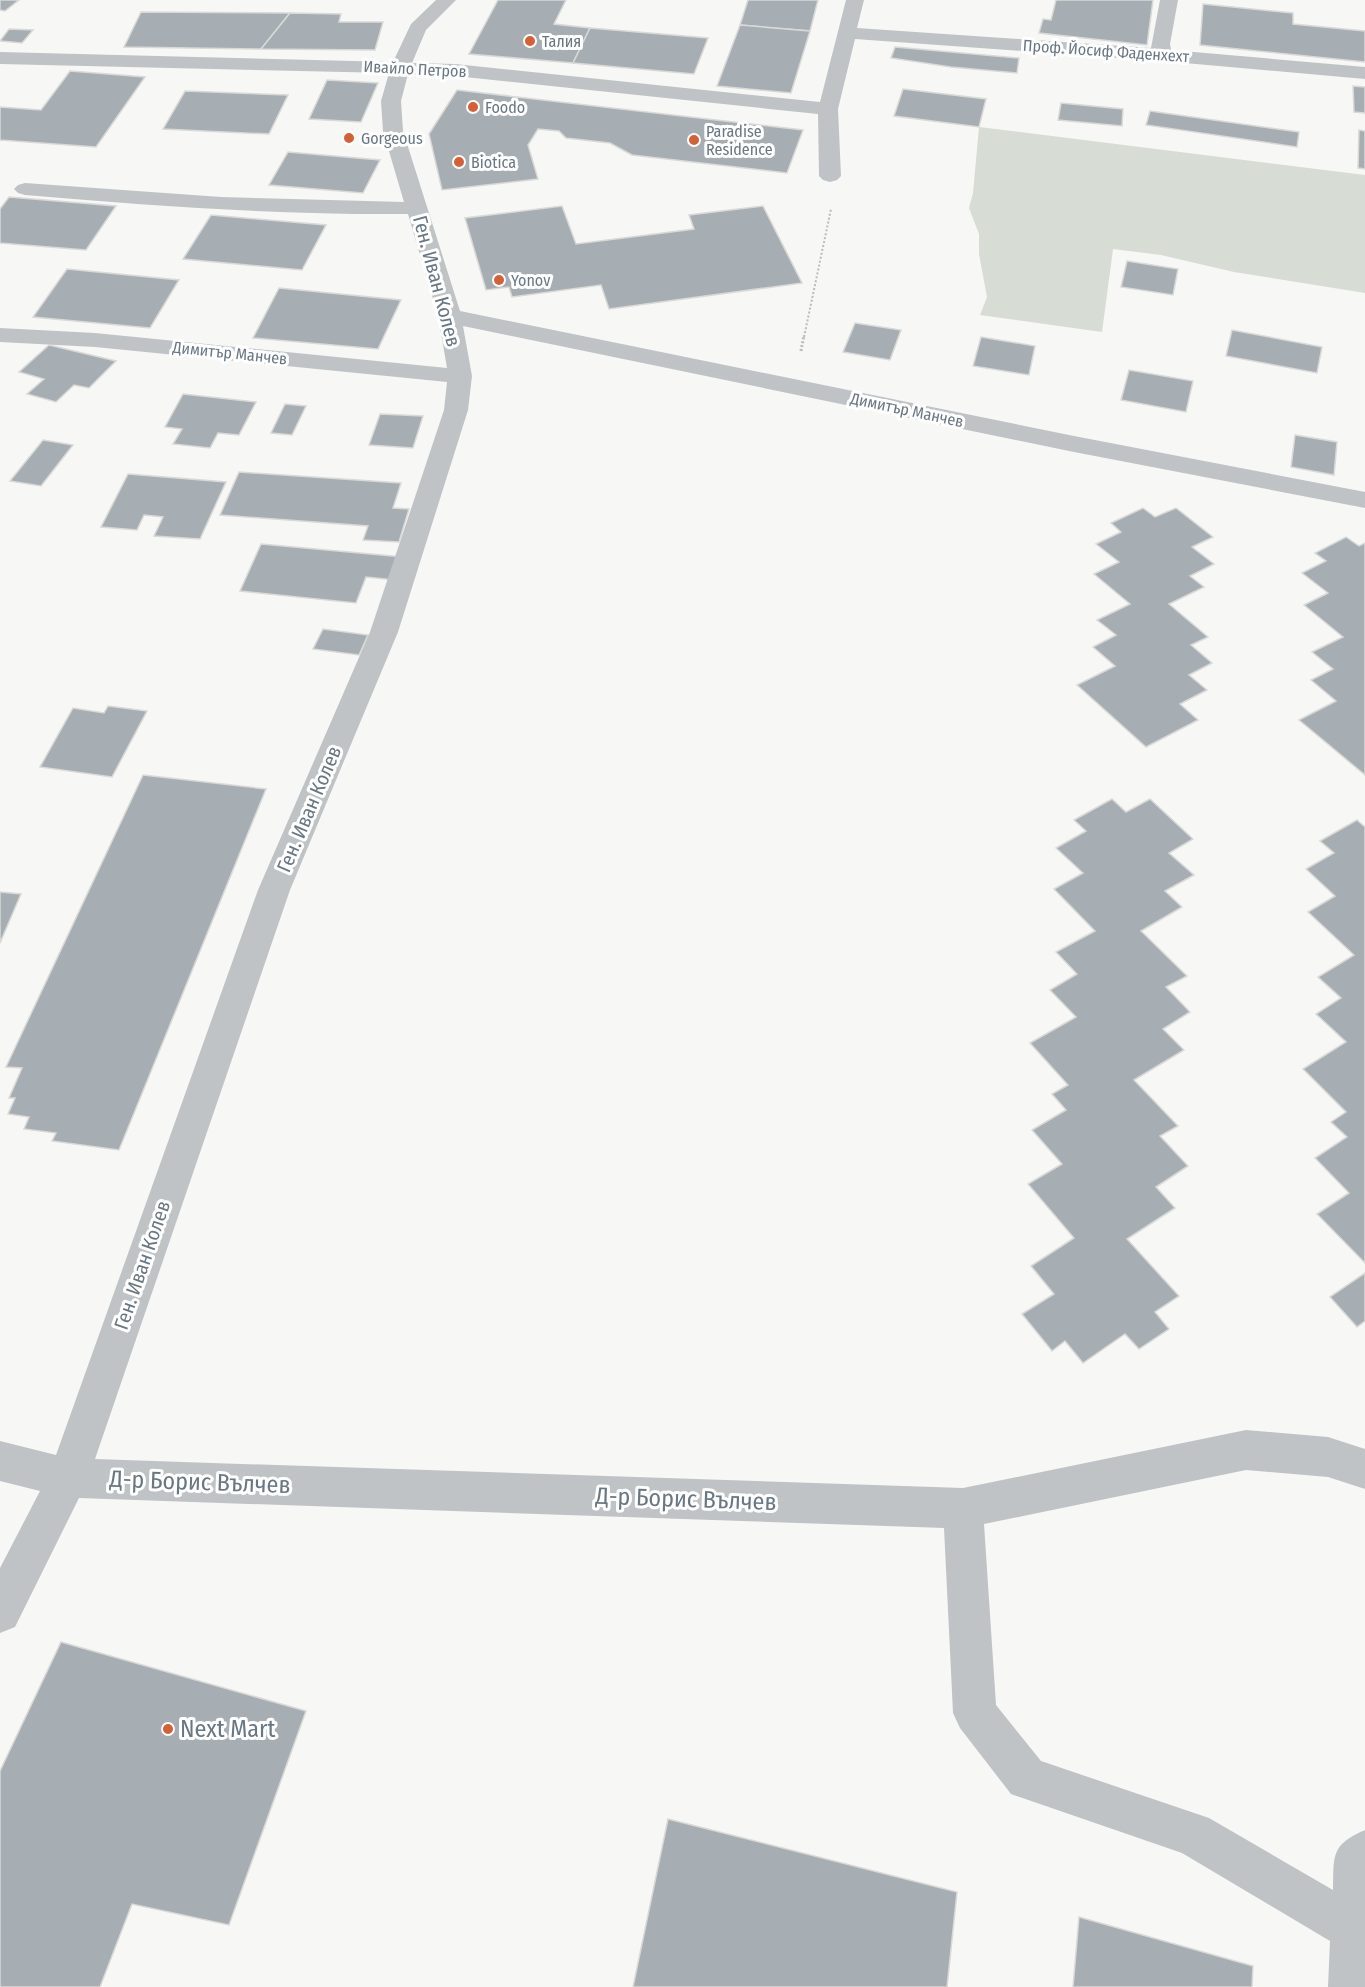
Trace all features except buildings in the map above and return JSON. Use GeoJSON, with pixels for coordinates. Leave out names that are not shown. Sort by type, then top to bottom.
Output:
{"type":"FeatureCollection","features":[{"type":"Feature","properties":{"kind":"street","name":"Ген. Иван Колев"},"geometry":{"type":"LineString","coordinates":[[0,1612],[68,1478],[274,890],[384,632],[456,410],[460,376],[450,316],[393,131],[391,101],[400,68],[418,28],[447,0]]}},
{"type":"Feature","properties":{"kind":"street"},"geometry":{"type":"LineString","coordinates":[[830,176],[828,110],[855,0]]}},
{"type":"Feature","properties":{"kind":"street"},"geometry":{"type":"LineString","coordinates":[[1162,55],[1160,44],[1169,0]]}},
{"type":"Feature","properties":{"kind":"street","name":"Проф. Йосиф Фаденхехт"},"geometry":{"type":"LineString","coordinates":[[847,33],[1162,55],[1365,73]]}},
{"type":"Feature","properties":{"kind":"street","name":"Ивайло Петров"},"geometry":{"type":"LineString","coordinates":[[0,58],[58,61],[298,64],[455,70],[828,110]]}},
{"type":"Feature","properties":{"kind":"street"},"geometry":{"type":"LineString","coordinates":[[25,189],[197,204],[363,209],[417,208]]}},
{"type":"Feature","properties":{"kind":"street","name":"Димитър Манчев"},"geometry":{"type":"LineString","coordinates":[[450,316],[1365,500]]}},
{"type":"Feature","properties":{"kind":"street","name":"Димитър Манчев"},"geometry":{"type":"LineString","coordinates":[[0,335],[95,340],[460,376]]}},
{"type":"Feature","properties":{"kind":"street","name":"Д-р Борис Вълчев"},"geometry":{"type":"LineString","coordinates":[[0,1461],[68,1478],[963,1508],[1246,1450],[1328,1457],[1365,1469]]}},
{"type":"Feature","properties":{"kind":"street"},"geometry":{"type":"LineString","coordinates":[[963,1508],[975,1713],[1027,1778],[1193,1834],[1354,1929]]}},
{"type":"Feature","properties":{"kind":"street"},"geometry":{"type":"LineString","coordinates":[[1352,1987],[1357,1859],[1365,1853]]}},
{"type":"Feature","properties":{"kind":"path"},"geometry":{"type":"LineString","coordinates":[[794,387],[831,211],[833,194],[830,176]]}},
{"type":"Feature","properties":{"kind":"shaded area"},"geometry":{"type":"Polygon","coordinates":[[[979,127],[1365,175],[1365,293],[1234,272],[1161,255],[1113,249],[1102,332],[980,315],[987,297],[979,254],[979,234],[969,208],[973,193],[979,127]]]}},
{"type":"Feature","properties":{"kind":"place","name":"Талия"},"geometry":{"type":"Point","coordinates":[530,41]}},
{"type":"Feature","properties":{"kind":"place","name":"Foodo"},"geometry":{"type":"Point","coordinates":[473,107]}},
{"type":"Feature","properties":{"kind":"place","name":"Gorgeous"},"geometry":{"type":"Point","coordinates":[349,138]}},
{"type":"Feature","properties":{"kind":"place","name":"Paradise Residence"},"geometry":{"type":"Point","coordinates":[694,140]}},
{"type":"Feature","properties":{"kind":"place","name":"Biotica"},"geometry":{"type":"Point","coordinates":[459,162]}},
{"type":"Feature","properties":{"kind":"place","name":"Yonov"},"geometry":{"type":"Point","coordinates":[499,280]}},
{"type":"Feature","properties":{"kind":"place","name":"Next Mart"},"geometry":{"type":"Point","coordinates":[168,1729]}}]}
